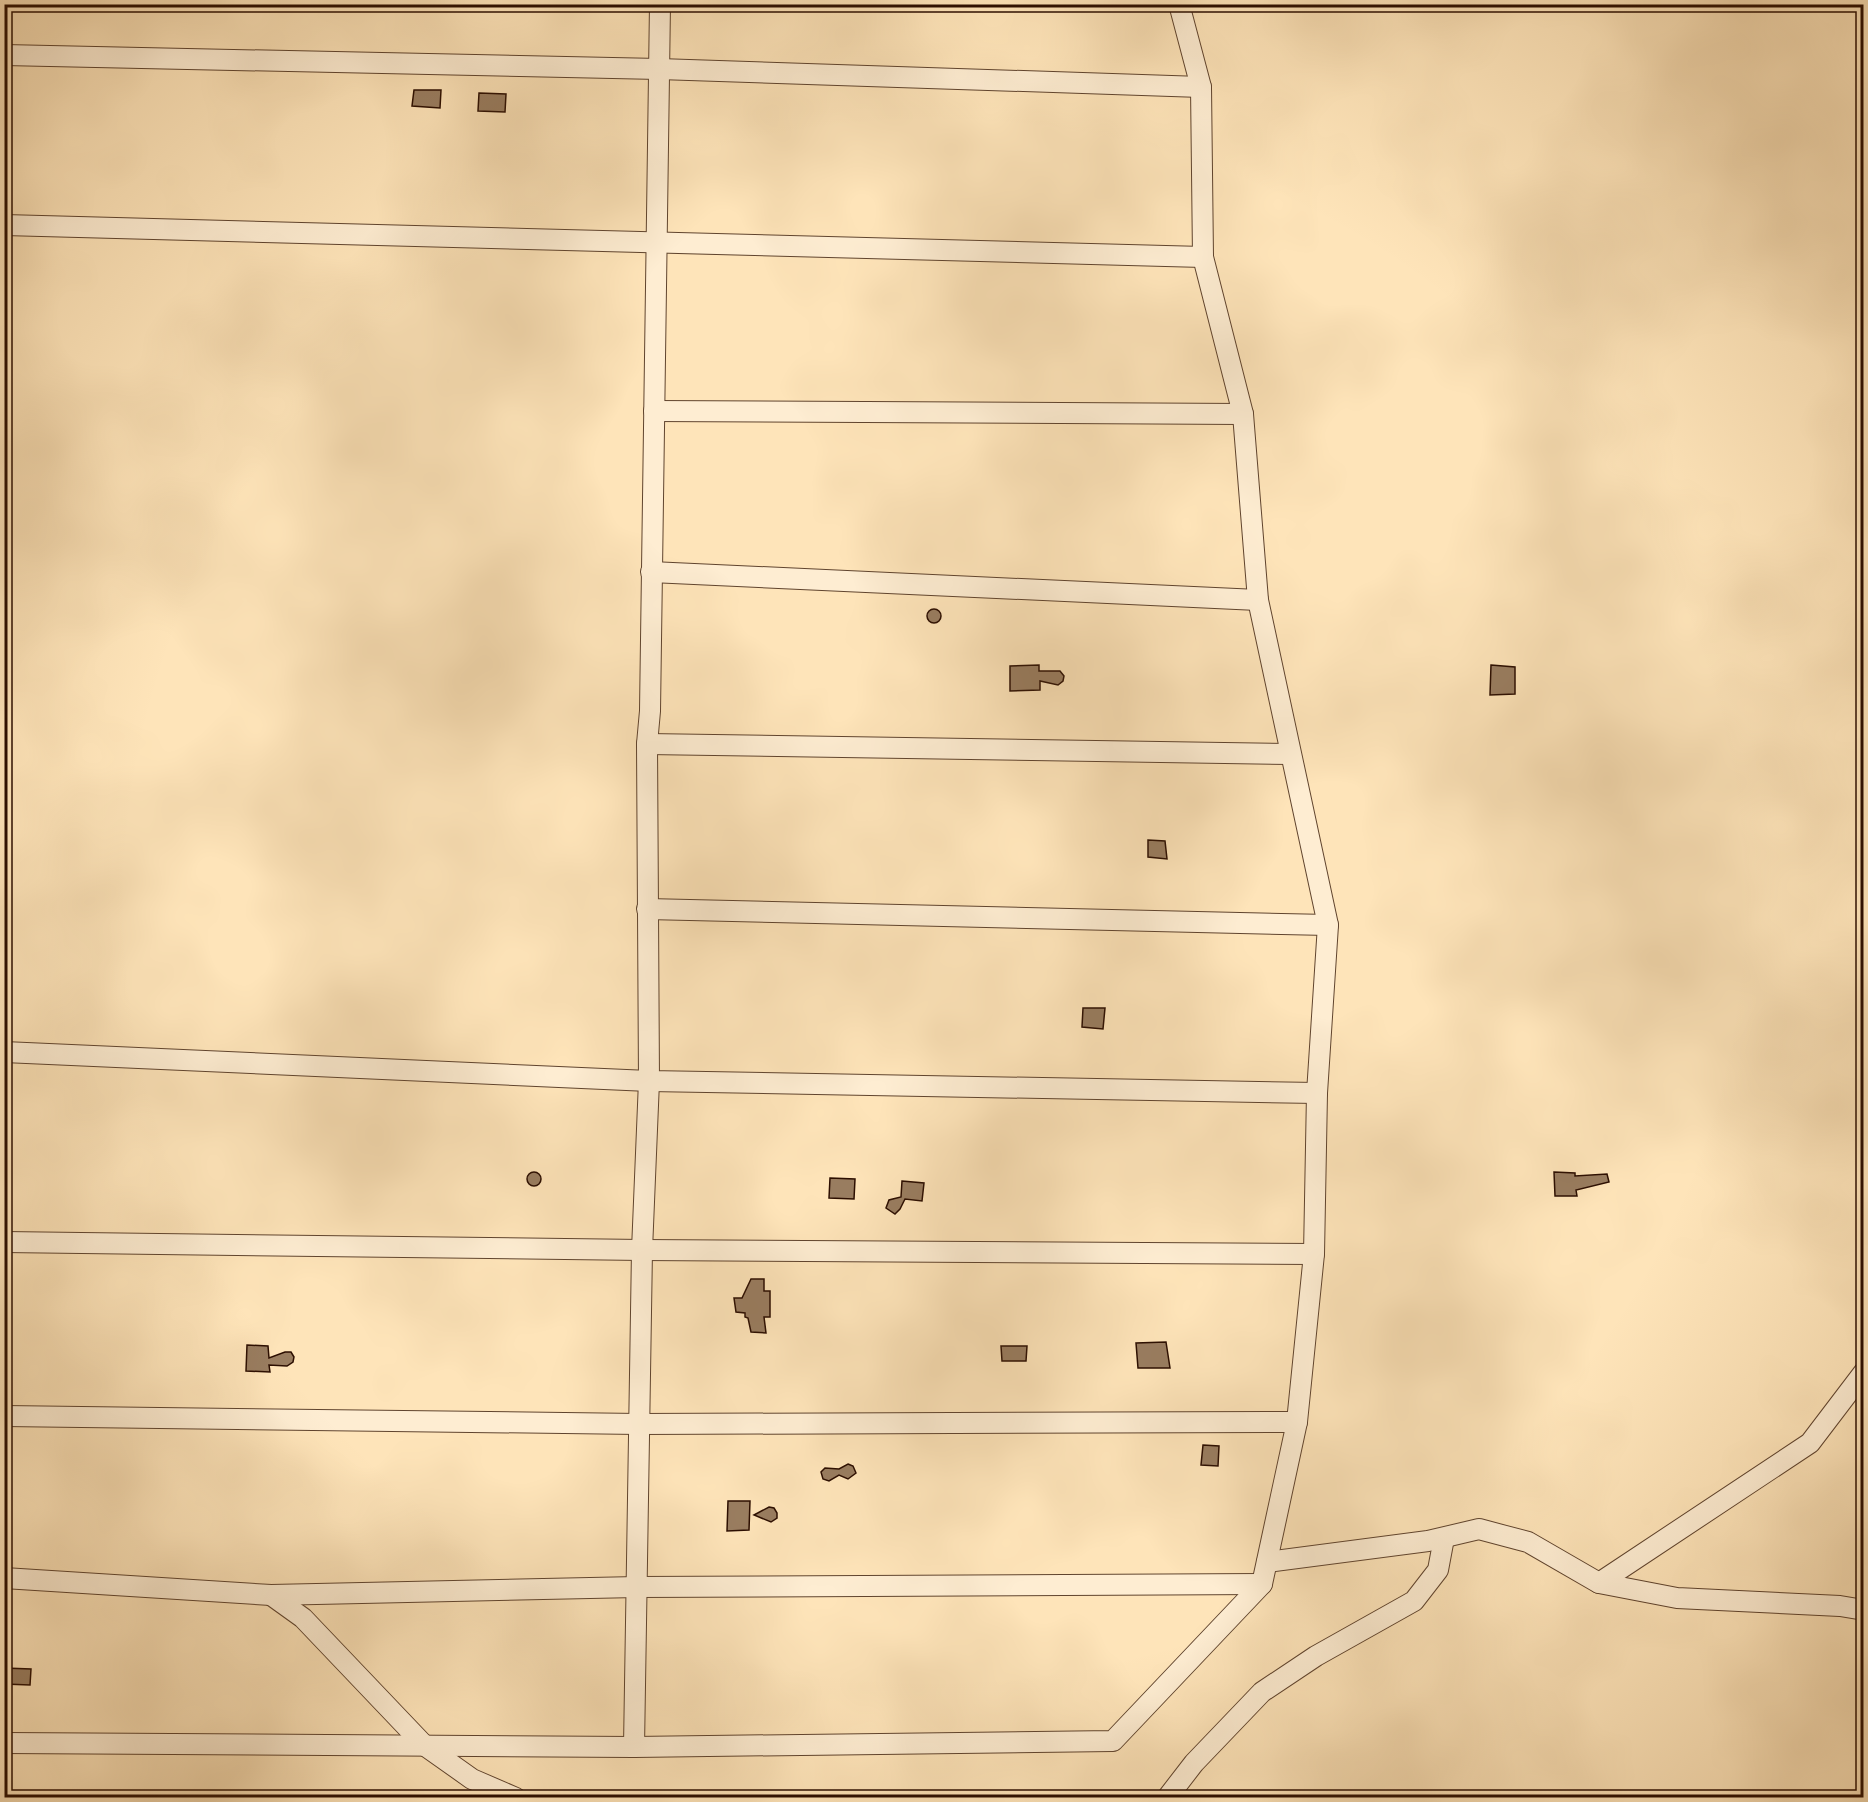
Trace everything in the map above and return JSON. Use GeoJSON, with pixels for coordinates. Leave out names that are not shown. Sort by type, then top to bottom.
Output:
{"type":"FeatureCollection","features":[{"type":"Feature","properties":{"kind":"street"},"geometry":{"type":"LineString","coordinates":[[634,1747],[642,1250],[649,1081],[647,744],[660,4]]}},
{"type":"Feature","properties":{"kind":"street"},"geometry":{"type":"LineString","coordinates":[[4,1743],[634,1747],[1113,1741],[1262,1584],[1297,1422],[1314,1254],[1317,1093],[1328,925],[1258,600],[1243,414],[1203,257],[1201,87],[1179,4]]}},
{"type":"Feature","properties":{"kind":"street"},"geometry":{"type":"LineString","coordinates":[[4,55],[659,69],[1201,87]]}},
{"type":"Feature","properties":{"kind":"street"},"geometry":{"type":"LineString","coordinates":[[4,225],[1203,257]]}},
{"type":"Feature","properties":{"kind":"street"},"geometry":{"type":"LineString","coordinates":[[654,411],[1243,414]]}},
{"type":"Feature","properties":{"kind":"street"},"geometry":{"type":"LineString","coordinates":[[651,572],[1258,600]]}},
{"type":"Feature","properties":{"kind":"street"},"geometry":{"type":"LineString","coordinates":[[647,744],[1290,754]]}},
{"type":"Feature","properties":{"kind":"street"},"geometry":{"type":"LineString","coordinates":[[647,909],[1328,925]]}},
{"type":"Feature","properties":{"kind":"street"},"geometry":{"type":"LineString","coordinates":[[4,1052],[649,1081],[1317,1093]]}},
{"type":"Feature","properties":{"kind":"street"},"geometry":{"type":"LineString","coordinates":[[4,1242],[642,1250],[1314,1254]]}},
{"type":"Feature","properties":{"kind":"street"},"geometry":{"type":"LineString","coordinates":[[1599,1583],[1810,1443],[1863,1372]]}},
{"type":"Feature","properties":{"kind":"street"},"geometry":{"type":"LineString","coordinates":[[4,1416],[639,1424],[1297,1422]]}},
{"type":"Feature","properties":{"kind":"street"},"geometry":{"type":"LineString","coordinates":[[1267,1562],[1428,1541],[1479,1529],[1528,1542],[1599,1583],[1677,1598],[1840,1606],[1863,1610]]}},
{"type":"Feature","properties":{"kind":"street"},"geometry":{"type":"LineString","coordinates":[[1167,1797],[1194,1763],[1262,1692],[1316,1656],[1414,1601],[1438,1570],[1444,1538]]}},
{"type":"Feature","properties":{"kind":"street"},"geometry":{"type":"LineString","coordinates":[[4,1578],[271,1595],[637,1587],[1262,1584]]}},
{"type":"Feature","properties":{"kind":"street"},"geometry":{"type":"LineString","coordinates":[[271,1595],[303,1618],[424,1745],[472,1779],[516,1797]]}},
{"type":"Feature","properties":{"kind":"building"},"geometry":{"type":"Polygon","coordinates":[[[414,90],[441,90],[440,108],[412,106],[414,90]]]}},
{"type":"Feature","properties":{"kind":"building"},"geometry":{"type":"Polygon","coordinates":[[[479,93],[506,94],[505,112],[478,111],[479,93]]]}},
{"type":"Feature","properties":{"kind":"building"},"geometry":{"type":"Polygon","coordinates":[[[931,609],[937,609],[941,616],[937,623],[931,623],[927,619],[927,613],[931,609]]]}},
{"type":"Feature","properties":{"kind":"building"},"geometry":{"type":"Polygon","coordinates":[[[1039,665],[1039,671],[1060,671],[1064,676],[1063,681],[1058,685],[1040,681],[1040,690],[1010,691],[1010,666],[1039,665]]]}},
{"type":"Feature","properties":{"kind":"building"},"geometry":{"type":"Polygon","coordinates":[[[1491,665],[1515,667],[1515,694],[1490,695],[1491,665]]]}},
{"type":"Feature","properties":{"kind":"building"},"geometry":{"type":"Polygon","coordinates":[[[1148,840],[1165,841],[1167,859],[1148,857],[1148,840]]]}},
{"type":"Feature","properties":{"kind":"building"},"geometry":{"type":"Polygon","coordinates":[[[1083,1008],[1105,1008],[1103,1029],[1082,1027],[1083,1008]]]}},
{"type":"Feature","properties":{"kind":"building"},"geometry":{"type":"Polygon","coordinates":[[[531,1172],[537,1172],[541,1179],[537,1186],[531,1186],[527,1182],[527,1176],[531,1172]]]}},
{"type":"Feature","properties":{"kind":"building"},"geometry":{"type":"Polygon","coordinates":[[[1554,1172],[1575,1173],[1575,1176],[1607,1174],[1609,1182],[1576,1190],[1577,1196],[1555,1196],[1554,1172]]]}},
{"type":"Feature","properties":{"kind":"building"},"geometry":{"type":"Polygon","coordinates":[[[830,1178],[855,1179],[854,1199],[829,1198],[830,1178]]]}},
{"type":"Feature","properties":{"kind":"building"},"geometry":{"type":"Polygon","coordinates":[[[902,1181],[924,1183],[922,1201],[905,1199],[895,1214],[886,1208],[889,1200],[901,1197],[902,1181]]]}},
{"type":"Feature","properties":{"kind":"building"},"geometry":{"type":"Polygon","coordinates":[[[751,1279],[764,1279],[764,1291],[770,1291],[770,1317],[764,1317],[766,1333],[751,1332],[745,1313],[736,1312],[734,1298],[742,1298],[751,1279]]]}},
{"type":"Feature","properties":{"kind":"building"},"geometry":{"type":"Polygon","coordinates":[[[1166,1342],[1170,1368],[1138,1368],[1136,1343],[1166,1342]]]}},
{"type":"Feature","properties":{"kind":"building"},"geometry":{"type":"Polygon","coordinates":[[[247,1345],[268,1346],[269,1358],[291,1352],[294,1357],[293,1362],[287,1366],[269,1365],[270,1372],[246,1371],[247,1345]]]}},
{"type":"Feature","properties":{"kind":"building"},"geometry":{"type":"Polygon","coordinates":[[[1001,1346],[1027,1346],[1026,1361],[1002,1361],[1001,1346]]]}},
{"type":"Feature","properties":{"kind":"building"},"geometry":{"type":"Polygon","coordinates":[[[1203,1445],[1219,1446],[1218,1466],[1201,1465],[1203,1445]]]}},
{"type":"Feature","properties":{"kind":"building"},"geometry":{"type":"Polygon","coordinates":[[[848,1464],[853,1466],[856,1473],[848,1479],[839,1475],[829,1481],[823,1479],[821,1472],[825,1468],[839,1469],[848,1464]]]}},
{"type":"Feature","properties":{"kind":"building"},"geometry":{"type":"Polygon","coordinates":[[[728,1501],[750,1501],[749,1530],[727,1531],[728,1501]]]}},
{"type":"Feature","properties":{"kind":"building"},"geometry":{"type":"Polygon","coordinates":[[[769,1507],[774,1508],[777,1513],[777,1518],[771,1522],[754,1515],[769,1507]]]}},
{"type":"Feature","properties":{"kind":"building"},"geometry":{"type":"Polygon","coordinates":[[[4,1668],[31,1669],[30,1685],[4,1684],[4,1668]]]}}]}
